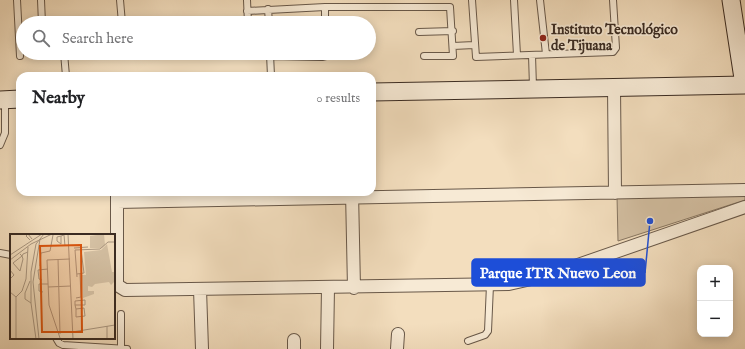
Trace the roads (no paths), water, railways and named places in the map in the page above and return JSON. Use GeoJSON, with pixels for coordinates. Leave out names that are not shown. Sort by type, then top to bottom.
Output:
{"type":"FeatureCollection","features":[{"type":"Feature","properties":{"kind":"street"},"geometry":{"type":"LineString","coordinates":[[376,92],[744,85],[731,0]]}},
{"type":"Feature","properties":{"kind":"street"},"geometry":{"type":"LineString","coordinates":[[614,87],[615,193]]}},
{"type":"Feature","properties":{"kind":"street"},"geometry":{"type":"LineString","coordinates":[[376,195],[615,193],[745,190]]}},
{"type":"Feature","properties":{"kind":"street"},"geometry":{"type":"LineString","coordinates":[[235,196],[117,197],[117,285],[125,290],[354,288],[509,284],[549,275],[745,207]]}},
{"type":"Feature","properties":{"kind":"street"},"geometry":{"type":"LineString","coordinates":[[353,196],[354,288]]}},
{"type":"Feature","properties":{"kind":"street"},"geometry":{"type":"LineString","coordinates":[[327,349],[328,288]]}},
{"type":"Feature","properties":{"kind":"street"},"geometry":{"type":"LineString","coordinates":[[200,289],[202,349]]}},
{"type":"Feature","properties":{"kind":"street"},"geometry":{"type":"LineString","coordinates":[[397,349],[398,334]]}},
{"type":"Feature","properties":{"kind":"lane"},"geometry":{"type":"LineString","coordinates":[[17,0],[19,16]]}},
{"type":"Feature","properties":{"kind":"lane"},"geometry":{"type":"LineString","coordinates":[[41,0],[42,16]]}},
{"type":"Feature","properties":{"kind":"lane"},"geometry":{"type":"LineString","coordinates":[[120,0],[121,16]]}},
{"type":"Feature","properties":{"kind":"lane"},"geometry":{"type":"LineString","coordinates":[[247,0],[247,16]]}},
{"type":"Feature","properties":{"kind":"lane"},"geometry":{"type":"LineString","coordinates":[[472,0],[476,57],[616,50],[613,0]]}},
{"type":"Feature","properties":{"kind":"lane"},"geometry":{"type":"LineString","coordinates":[[514,0],[517,55]]}},
{"type":"Feature","properties":{"kind":"lane"},"geometry":{"type":"LineString","coordinates":[[540,0],[546,54]]}},
{"type":"Feature","properties":{"kind":"lane"},"geometry":{"type":"LineString","coordinates":[[247,11],[268,9],[447,7],[452,10],[453,56],[424,56]]}},
{"type":"Feature","properties":{"kind":"lane"},"geometry":{"type":"LineString","coordinates":[[325,8],[325,16]]}},
{"type":"Feature","properties":{"kind":"lane"},"geometry":{"type":"LineString","coordinates":[[268,9],[268,16]]}},
{"type":"Feature","properties":{"kind":"lane"},"geometry":{"type":"LineString","coordinates":[[419,32],[453,31]]}},
{"type":"Feature","properties":{"kind":"lane"},"geometry":{"type":"LineString","coordinates":[[453,46],[474,45]]}},
{"type":"Feature","properties":{"kind":"lane"},"geometry":{"type":"LineString","coordinates":[[532,54],[533,89]]}},
{"type":"Feature","properties":{"kind":"lane"},"geometry":{"type":"LineString","coordinates":[[65,60],[66,72]]}},
{"type":"Feature","properties":{"kind":"lane"},"geometry":{"type":"LineString","coordinates":[[270,60],[271,72]]}},
{"type":"Feature","properties":{"kind":"lane"},"geometry":{"type":"LineString","coordinates":[[0,145],[8,100]]}},
{"type":"Feature","properties":{"kind":"lane"},"geometry":{"type":"LineString","coordinates":[[0,253],[10,255]]}},
{"type":"Feature","properties":{"kind":"lane"},"geometry":{"type":"LineString","coordinates":[[0,257],[10,255]]}},
{"type":"Feature","properties":{"kind":"lane"},"geometry":{"type":"LineString","coordinates":[[468,341],[485,335],[488,331],[490,285]]}},
{"type":"Feature","properties":{"kind":"lane"},"geometry":{"type":"LineString","coordinates":[[121,314],[121,349]]}},
{"type":"Feature","properties":{"kind":"lane"},"geometry":{"type":"LineString","coordinates":[[57,339],[59,343],[63,345],[127,349]]}},
{"type":"Feature","properties":{"kind":"place","name":"Instituto Tecnológico de Tijuana"},"geometry":{"type":"Point","coordinates":[543,38]}},
{"type":"Feature","properties":{"kind":"place","name":"Parque ITR Nuevo Leon"},"geometry":{"type":"Point","coordinates":[650,221]}}]}
